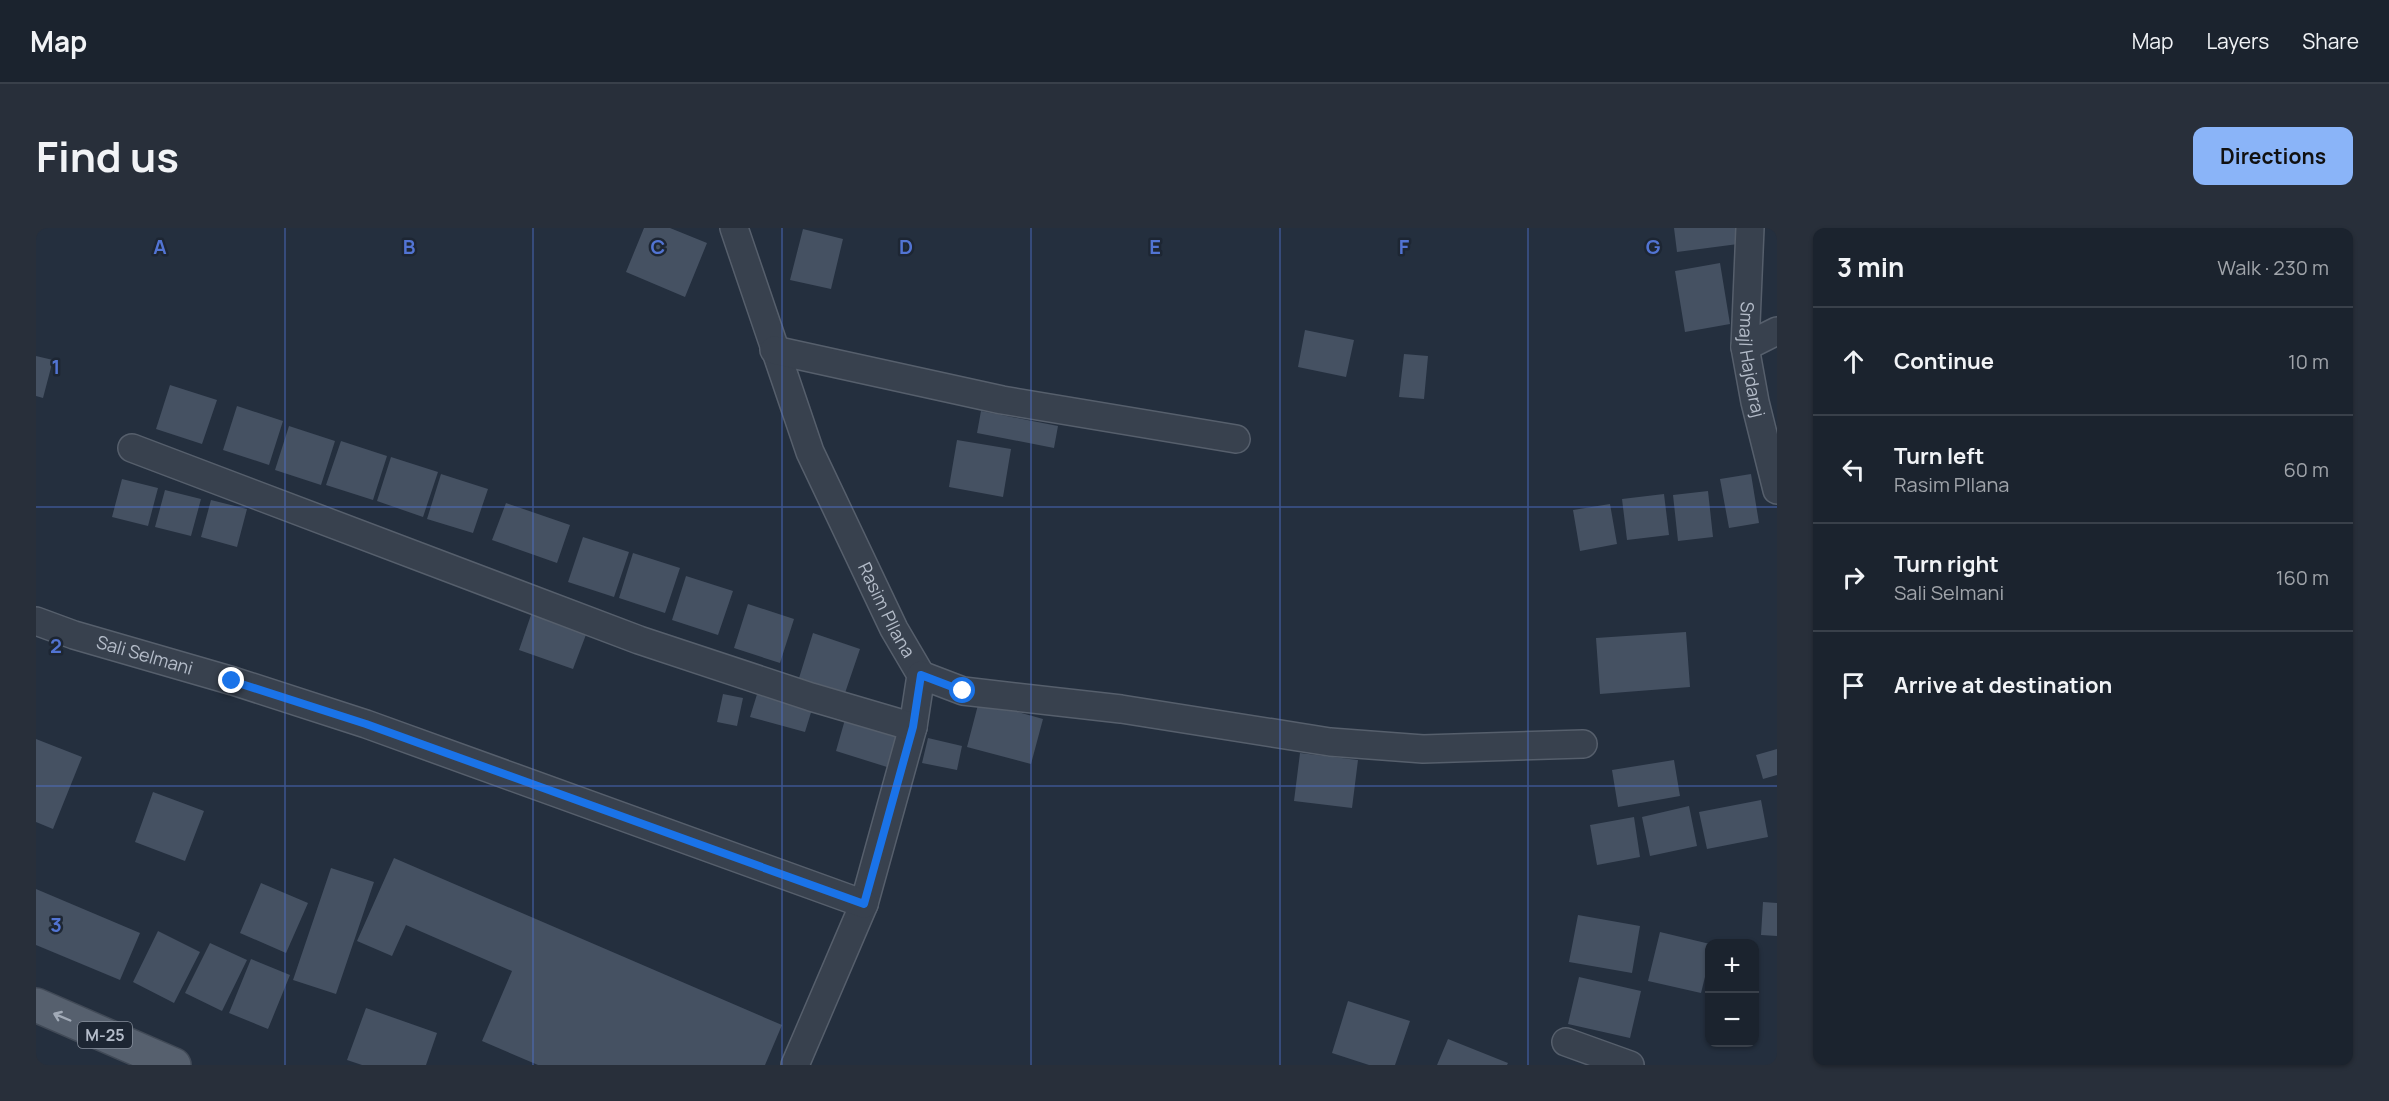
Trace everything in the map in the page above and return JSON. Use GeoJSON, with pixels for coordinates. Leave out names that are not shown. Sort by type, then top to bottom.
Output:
{"type":"FeatureCollection","features":[{"type":"Feature","properties":{"kind":"main road","name":"M-25"},"geometry":{"type":"LineString","coordinates":[[36,1005],[174,1065]]}},
{"type":"Feature","properties":{"kind":"main road"},"geometry":{"type":"LineString","coordinates":[[36,1029],[121,1065]]}},
{"type":"Feature","properties":{"kind":"street","name":"Rasim Pllana"},"geometry":{"type":"LineString","coordinates":[[734,228],[810,452],[894,629],[921,675],[913,727],[864,904],[795,1065]]}},
{"type":"Feature","properties":{"kind":"street","name":"Smajl Hajdaraj"},"geometry":{"type":"LineString","coordinates":[[1753,230],[1744,347],[1777,490]]}},
{"type":"Feature","properties":{"kind":"street"},"geometry":{"type":"LineString","coordinates":[[1744,347],[1777,331]]}},
{"type":"Feature","properties":{"kind":"street"},"geometry":{"type":"LineString","coordinates":[[774,350],[1002,400],[1236,439]]}},
{"type":"Feature","properties":{"kind":"street"},"geometry":{"type":"LineString","coordinates":[[132,448],[639,640],[811,697],[913,727]]}},
{"type":"Feature","properties":{"kind":"street","name":"Sali Selmani"},"geometry":{"type":"LineString","coordinates":[[36,621],[74,635],[232,681],[366,724],[864,904]]}},
{"type":"Feature","properties":{"kind":"street"},"geometry":{"type":"LineString","coordinates":[[921,675],[963,691],[1121,710],[1330,742],[1423,749],[1582,744]]}},
{"type":"Feature","properties":{"kind":"street"},"geometry":{"type":"LineString","coordinates":[[1566,1042],[1630,1065]]}},
{"type":"Feature","properties":{"kind":"building"},"geometry":{"type":"Polygon","coordinates":[[[644,228],[670,228],[707,243],[685,297],[626,272],[644,228]]]}},
{"type":"Feature","properties":{"kind":"building"},"geometry":{"type":"Polygon","coordinates":[[[1674,228],[1736,228],[1738,244],[1677,252],[1674,228]]]}},
{"type":"Feature","properties":{"kind":"building"},"geometry":{"type":"Polygon","coordinates":[[[803,229],[843,239],[831,289],[790,280],[803,229]]]}},
{"type":"Feature","properties":{"kind":"building"},"geometry":{"type":"Polygon","coordinates":[[[1720,263],[1730,324],[1685,332],[1675,271],[1720,263]]]}},
{"type":"Feature","properties":{"kind":"building"},"geometry":{"type":"Polygon","coordinates":[[[1305,330],[1354,340],[1346,377],[1298,367],[1305,330]]]}},
{"type":"Feature","properties":{"kind":"building"},"geometry":{"type":"Polygon","coordinates":[[[1404,354],[1428,356],[1424,399],[1399,397],[1404,354]]]}},
{"type":"Feature","properties":{"kind":"building"},"geometry":{"type":"Polygon","coordinates":[[[36,356],[53,360],[43,398],[36,396],[36,356]]]}},
{"type":"Feature","properties":{"kind":"building"},"geometry":{"type":"Polygon","coordinates":[[[170,385],[217,400],[202,444],[156,429],[170,385]]]}},
{"type":"Feature","properties":{"kind":"building"},"geometry":{"type":"Polygon","coordinates":[[[237,406],[283,421],[269,465],[223,450],[237,406]]]}},
{"type":"Feature","properties":{"kind":"building"},"geometry":{"type":"Polygon","coordinates":[[[981,411],[1058,426],[1054,448],[977,433],[981,411]]]}},
{"type":"Feature","properties":{"kind":"building"},"geometry":{"type":"Polygon","coordinates":[[[289,426],[335,441],[321,485],[275,470],[289,426]]]}},
{"type":"Feature","properties":{"kind":"building"},"geometry":{"type":"Polygon","coordinates":[[[957,440],[1011,449],[1003,497],[949,487],[957,440]]]}},
{"type":"Feature","properties":{"kind":"building"},"geometry":{"type":"Polygon","coordinates":[[[341,441],[387,456],[373,500],[326,485],[341,441]]]}},
{"type":"Feature","properties":{"kind":"building"},"geometry":{"type":"Polygon","coordinates":[[[391,457],[438,472],[423,517],[377,501],[391,457]]]}},
{"type":"Feature","properties":{"kind":"building"},"geometry":{"type":"Polygon","coordinates":[[[441,474],[488,489],[473,533],[427,519],[441,474]]]}},
{"type":"Feature","properties":{"kind":"building"},"geometry":{"type":"Polygon","coordinates":[[[1751,474],[1759,523],[1729,528],[1720,479],[1751,474]]]}},
{"type":"Feature","properties":{"kind":"building"},"geometry":{"type":"Polygon","coordinates":[[[122,479],[158,488],[148,526],[112,517],[122,479]]]}},
{"type":"Feature","properties":{"kind":"building"},"geometry":{"type":"Polygon","coordinates":[[[165,490],[201,499],[191,536],[155,527],[165,490]]]}},
{"type":"Feature","properties":{"kind":"building"},"geometry":{"type":"Polygon","coordinates":[[[1708,491],[1713,537],[1678,541],[1673,495],[1708,491]]]}},
{"type":"Feature","properties":{"kind":"building"},"geometry":{"type":"Polygon","coordinates":[[[1664,494],[1669,535],[1627,540],[1622,499],[1664,494]]]}},
{"type":"Feature","properties":{"kind":"building"},"geometry":{"type":"Polygon","coordinates":[[[211,500],[247,509],[237,547],[201,537],[211,500]]]}},
{"type":"Feature","properties":{"kind":"building"},"geometry":{"type":"Polygon","coordinates":[[[506,503],[570,525],[557,563],[492,540],[506,503]]]}},
{"type":"Feature","properties":{"kind":"building"},"geometry":{"type":"Polygon","coordinates":[[[1610,504],[1617,544],[1580,551],[1573,510],[1610,504]]]}},
{"type":"Feature","properties":{"kind":"building"},"geometry":{"type":"Polygon","coordinates":[[[583,537],[629,552],[614,597],[568,582],[583,537]]]}},
{"type":"Feature","properties":{"kind":"building"},"geometry":{"type":"Polygon","coordinates":[[[633,553],[680,568],[665,613],[619,598],[633,553]]]}},
{"type":"Feature","properties":{"kind":"building"},"geometry":{"type":"Polygon","coordinates":[[[686,576],[733,591],[718,635],[672,620],[686,576]]]}},
{"type":"Feature","properties":{"kind":"building"},"geometry":{"type":"Polygon","coordinates":[[[748,604],[794,619],[780,663],[734,648],[748,604]]]}},
{"type":"Feature","properties":{"kind":"building"},"geometry":{"type":"Polygon","coordinates":[[[532,612],[587,632],[573,669],[519,650],[532,612]]]}},
{"type":"Feature","properties":{"kind":"building"},"geometry":{"type":"Polygon","coordinates":[[[1686,632],[1690,687],[1600,694],[1596,638],[1686,632]]]}},
{"type":"Feature","properties":{"kind":"building"},"geometry":{"type":"Polygon","coordinates":[[[813,633],[860,649],[845,693],[799,678],[813,633]]]}},
{"type":"Feature","properties":{"kind":"building"},"geometry":{"type":"Polygon","coordinates":[[[758,691],[813,706],[805,732],[750,717],[758,691]]]}},
{"type":"Feature","properties":{"kind":"building"},"geometry":{"type":"Polygon","coordinates":[[[723,694],[743,698],[737,726],[717,722],[723,694]]]}},
{"type":"Feature","properties":{"kind":"building"},"geometry":{"type":"Polygon","coordinates":[[[979,701],[1043,719],[1031,764],[967,747],[979,701]]]}},
{"type":"Feature","properties":{"kind":"building"},"geometry":{"type":"Polygon","coordinates":[[[846,716],[898,731],[887,767],[836,751],[846,716]]]}},
{"type":"Feature","properties":{"kind":"building"},"geometry":{"type":"Polygon","coordinates":[[[928,738],[962,746],[957,770],[922,763],[928,738]]]}},
{"type":"Feature","properties":{"kind":"building"},"geometry":{"type":"Polygon","coordinates":[[[36,739],[82,757],[53,829],[36,822],[36,739]]]}},
{"type":"Feature","properties":{"kind":"building"},"geometry":{"type":"Polygon","coordinates":[[[1777,749],[1777,775],[1763,779],[1756,755],[1777,749]]]}},
{"type":"Feature","properties":{"kind":"building"},"geometry":{"type":"Polygon","coordinates":[[[1300,753],[1358,760],[1352,808],[1294,801],[1300,753]]]}},
{"type":"Feature","properties":{"kind":"building"},"geometry":{"type":"Polygon","coordinates":[[[1674,760],[1680,796],[1618,807],[1612,770],[1674,760]]]}},
{"type":"Feature","properties":{"kind":"building"},"geometry":{"type":"Polygon","coordinates":[[[153,792],[204,811],[185,861],[135,842],[153,792]]]}},
{"type":"Feature","properties":{"kind":"building"},"geometry":{"type":"Polygon","coordinates":[[[1761,800],[1768,837],[1707,849],[1699,812],[1761,800]]]}},
{"type":"Feature","properties":{"kind":"building"},"geometry":{"type":"Polygon","coordinates":[[[1689,806],[1697,846],[1650,856],[1642,817],[1689,806]]]}},
{"type":"Feature","properties":{"kind":"building"},"geometry":{"type":"Polygon","coordinates":[[[1634,817],[1640,857],[1597,865],[1590,825],[1634,817]]]}},
{"type":"Feature","properties":{"kind":"building"},"geometry":{"type":"Polygon","coordinates":[[[394,858],[782,1025],[765,1065],[538,1065],[482,1041],[512,971],[406,925],[392,956],[357,941],[394,858]]]}},
{"type":"Feature","properties":{"kind":"building"},"geometry":{"type":"Polygon","coordinates":[[[331,868],[374,882],[336,994],[293,980],[331,868]]]}},
{"type":"Feature","properties":{"kind":"building"},"geometry":{"type":"Polygon","coordinates":[[[261,883],[308,903],[286,953],[240,933],[261,883]]]}},
{"type":"Feature","properties":{"kind":"building"},"geometry":{"type":"Polygon","coordinates":[[[36,889],[140,933],[120,980],[36,945],[36,889]]]}},
{"type":"Feature","properties":{"kind":"building"},"geometry":{"type":"Polygon","coordinates":[[[1763,902],[1777,903],[1777,936],[1761,935],[1763,902]]]}},
{"type":"Feature","properties":{"kind":"building"},"geometry":{"type":"Polygon","coordinates":[[[1578,915],[1640,926],[1632,973],[1569,962],[1578,915]]]}},
{"type":"Feature","properties":{"kind":"building"},"geometry":{"type":"Polygon","coordinates":[[[158,931],[200,952],[174,1003],[133,982],[158,931]]]}},
{"type":"Feature","properties":{"kind":"building"},"geometry":{"type":"Polygon","coordinates":[[[1660,932],[1705,943],[1705,977],[1701,993],[1648,981],[1660,932]]]}},
{"type":"Feature","properties":{"kind":"building"},"geometry":{"type":"Polygon","coordinates":[[[210,943],[247,960],[222,1011],[185,993],[210,943]]]}},
{"type":"Feature","properties":{"kind":"building"},"geometry":{"type":"Polygon","coordinates":[[[251,959],[290,975],[268,1029],[229,1013],[251,959]]]}},
{"type":"Feature","properties":{"kind":"building"},"geometry":{"type":"Polygon","coordinates":[[[1579,977],[1641,991],[1630,1038],[1568,1024],[1579,977]]]}},
{"type":"Feature","properties":{"kind":"building"},"geometry":{"type":"Polygon","coordinates":[[[1348,1001],[1410,1021],[1395,1065],[1369,1065],[1332,1053],[1348,1001]]]}},
{"type":"Feature","properties":{"kind":"building"},"geometry":{"type":"Polygon","coordinates":[[[366,1008],[437,1033],[426,1065],[362,1065],[347,1060],[366,1008]]]}},
{"type":"Feature","properties":{"kind":"building"},"geometry":{"type":"Polygon","coordinates":[[[1448,1039],[1508,1063],[1507,1065],[1437,1065],[1448,1039]]]}},
{"type":"Feature","properties":{"kind":"route"},"geometry":{"type":"LineString","coordinates":[[232,681],[366,724],[621,814],[864,904],[913,727],[921,675],[963,691]]}}]}
